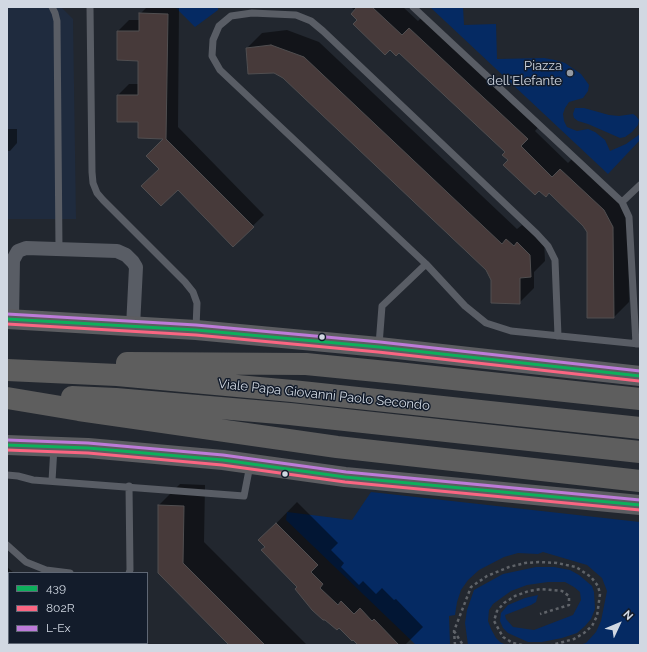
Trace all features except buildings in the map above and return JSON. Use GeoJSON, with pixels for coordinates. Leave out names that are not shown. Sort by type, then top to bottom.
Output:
{"type":"FeatureCollection","features":[{"type":"Feature","properties":{"kind":"main road"},"geometry":{"type":"LineString","coordinates":[[10,319],[196,330],[379,347],[640,376]]}},
{"type":"Feature","properties":{"kind":"main road"},"geometry":{"type":"LineString","coordinates":[[7,366],[140,363],[306,364],[404,373],[640,399]]}},
{"type":"Feature","properties":{"kind":"main road","name":"Viale Papa Giovanni Paolo Secondo"},"geometry":{"type":"LineString","coordinates":[[7,370],[117,375],[178,380],[640,428]]}},
{"type":"Feature","properties":{"kind":"main road","name":"Viale Papa Giovanni Paolo Secondo"},"geometry":{"type":"LineString","coordinates":[[7,394],[116,398],[290,414],[640,452]]}},
{"type":"Feature","properties":{"kind":"main road"},"geometry":{"type":"LineString","coordinates":[[7,398],[79,410],[337,447],[640,481]]}},
{"type":"Feature","properties":{"kind":"main road"},"geometry":{"type":"LineString","coordinates":[[7,445],[95,449],[223,460],[345,477],[640,505]]}},
{"type":"Feature","properties":{"kind":"street"},"geometry":{"type":"LineString","coordinates":[[10,319],[13,260],[18,251],[26,248],[117,250],[126,254],[136,267],[133,327]]}},
{"type":"Feature","properties":{"kind":"lane"},"geometry":{"type":"LineString","coordinates":[[52,7],[57,21],[59,249]]}},
{"type":"Feature","properties":{"kind":"lane"},"geometry":{"type":"LineString","coordinates":[[90,7],[93,183],[97,193],[103,200],[185,282],[193,292],[197,303],[196,330]]}},
{"type":"Feature","properties":{"kind":"lane"},"geometry":{"type":"LineString","coordinates":[[413,7],[622,202],[629,217],[638,344],[558,336],[511,331],[486,323],[465,306],[426,264],[220,70],[212,56],[213,40],[219,26],[232,16],[252,13],[296,15],[310,21],[323,31],[548,246],[555,260],[558,336]]}},
{"type":"Feature","properties":{"kind":"lane"},"geometry":{"type":"LineString","coordinates":[[622,202],[640,185]]}},
{"type":"Feature","properties":{"kind":"lane"},"geometry":{"type":"LineString","coordinates":[[379,347],[382,306],[426,264]]}},
{"type":"Feature","properties":{"kind":"lane"},"geometry":{"type":"LineString","coordinates":[[52,481],[54,447]]}},
{"type":"Feature","properties":{"kind":"lane"},"geometry":{"type":"LineString","coordinates":[[7,475],[33,480],[129,486],[244,496],[251,464]]}},
{"type":"Feature","properties":{"kind":"lane"},"geometry":{"type":"LineString","coordinates":[[129,486],[129,572]]}},
{"type":"Feature","properties":{"kind":"lane"},"geometry":{"type":"LineString","coordinates":[[7,545],[26,562],[46,570],[62,572]]}},
{"type":"Feature","properties":{"kind":"path"},"geometry":{"type":"LineString","coordinates":[[455,645],[454,631],[471,586],[487,576],[509,567],[525,563],[557,563],[576,567],[591,577],[598,586],[600,594],[597,616],[592,626],[584,633],[574,638],[552,645]]}},
{"type":"Feature","properties":{"kind":"path"},"geometry":{"type":"LineString","coordinates":[[522,645],[513,643],[503,637],[494,621],[497,611],[504,603],[515,596],[529,591],[541,589],[562,591],[569,596],[569,605],[540,614]]}},
{"type":"Feature","properties":{"kind":"path"},"geometry":{"type":"LineString","coordinates":[[454,631],[463,645]]}},
{"type":"Feature","properties":{"kind":"shaded area"},"geometry":{"type":"Polygon","coordinates":[[[7,7],[61,7],[73,19],[76,219],[7,219],[7,7]]]}},
{"type":"Feature","properties":{"kind":"shaded area"},"geometry":{"type":"Polygon","coordinates":[[[175,7],[218,7],[218,10],[195,27],[175,7]]]}},
{"type":"Feature","properties":{"kind":"shaded area"},"geometry":{"type":"Polygon","coordinates":[[[430,7],[463,7],[464,25],[496,24],[497,59],[544,58],[565,63],[581,74],[589,85],[588,91],[583,98],[569,102],[565,108],[563,114],[567,127],[577,131],[588,129],[595,132],[605,140],[610,151],[626,144],[640,134],[640,140],[608,174],[430,7]]]}},
{"type":"Feature","properties":{"kind":"shaded area"},"geometry":{"type":"Polygon","coordinates":[[[575,108],[584,108],[609,115],[619,116],[633,114],[639,120],[638,125],[632,132],[625,137],[620,138],[578,121],[574,118],[573,114],[575,108]]]}},
{"type":"Feature","properties":{"kind":"shaded area"},"geometry":{"type":"Polygon","coordinates":[[[371,492],[640,522],[640,645],[579,645],[586,643],[596,632],[601,621],[607,591],[602,578],[587,565],[543,552],[538,554],[518,553],[504,557],[479,570],[468,580],[461,590],[455,615],[449,616],[450,645],[416,645],[286,520],[287,512],[352,520],[371,492]]]}},
{"type":"Feature","properties":{"kind":"shaded area"},"geometry":{"type":"Polygon","coordinates":[[[536,567],[554,567],[570,570],[579,575],[592,586],[594,592],[595,609],[591,619],[585,626],[577,633],[542,642],[528,642],[508,633],[503,628],[500,621],[501,613],[508,605],[525,598],[538,595],[536,602],[505,615],[506,619],[513,627],[534,630],[573,615],[581,600],[580,592],[565,582],[548,582],[527,585],[511,591],[493,604],[489,610],[488,621],[491,629],[496,638],[506,645],[468,645],[465,623],[467,610],[474,590],[503,574],[536,567]]]}},
{"type":"Feature","properties":{"kind":"transit line","name":"L-Ex"},"geometry":{"type":"LineString","coordinates":[[7,314],[196,325],[380,342],[640,371]]}},
{"type":"Feature","properties":{"kind":"transit line","name":"439"},"geometry":{"type":"LineString","coordinates":[[7,319],[196,330],[379,347],[640,376]]}},
{"type":"Feature","properties":{"kind":"transit line","name":"802R"},"geometry":{"type":"LineString","coordinates":[[7,324],[196,335],[378,352],[639,381]]}},
{"type":"Feature","properties":{"kind":"transit line","name":"L-Ex"},"geometry":{"type":"LineString","coordinates":[[7,440],[88,443],[223,455],[346,472],[640,500]]}},
{"type":"Feature","properties":{"kind":"transit line","name":"439"},"geometry":{"type":"LineString","coordinates":[[7,445],[88,448],[223,460],[345,477],[640,505]]}},
{"type":"Feature","properties":{"kind":"transit line","name":"802R"},"geometry":{"type":"LineString","coordinates":[[7,450],[88,453],[222,465],[345,482],[640,510]]}},
{"type":"Feature","properties":{"kind":"place","name":"Piazza dell'Elefante"},"geometry":{"type":"Point","coordinates":[570,73]}}]}
